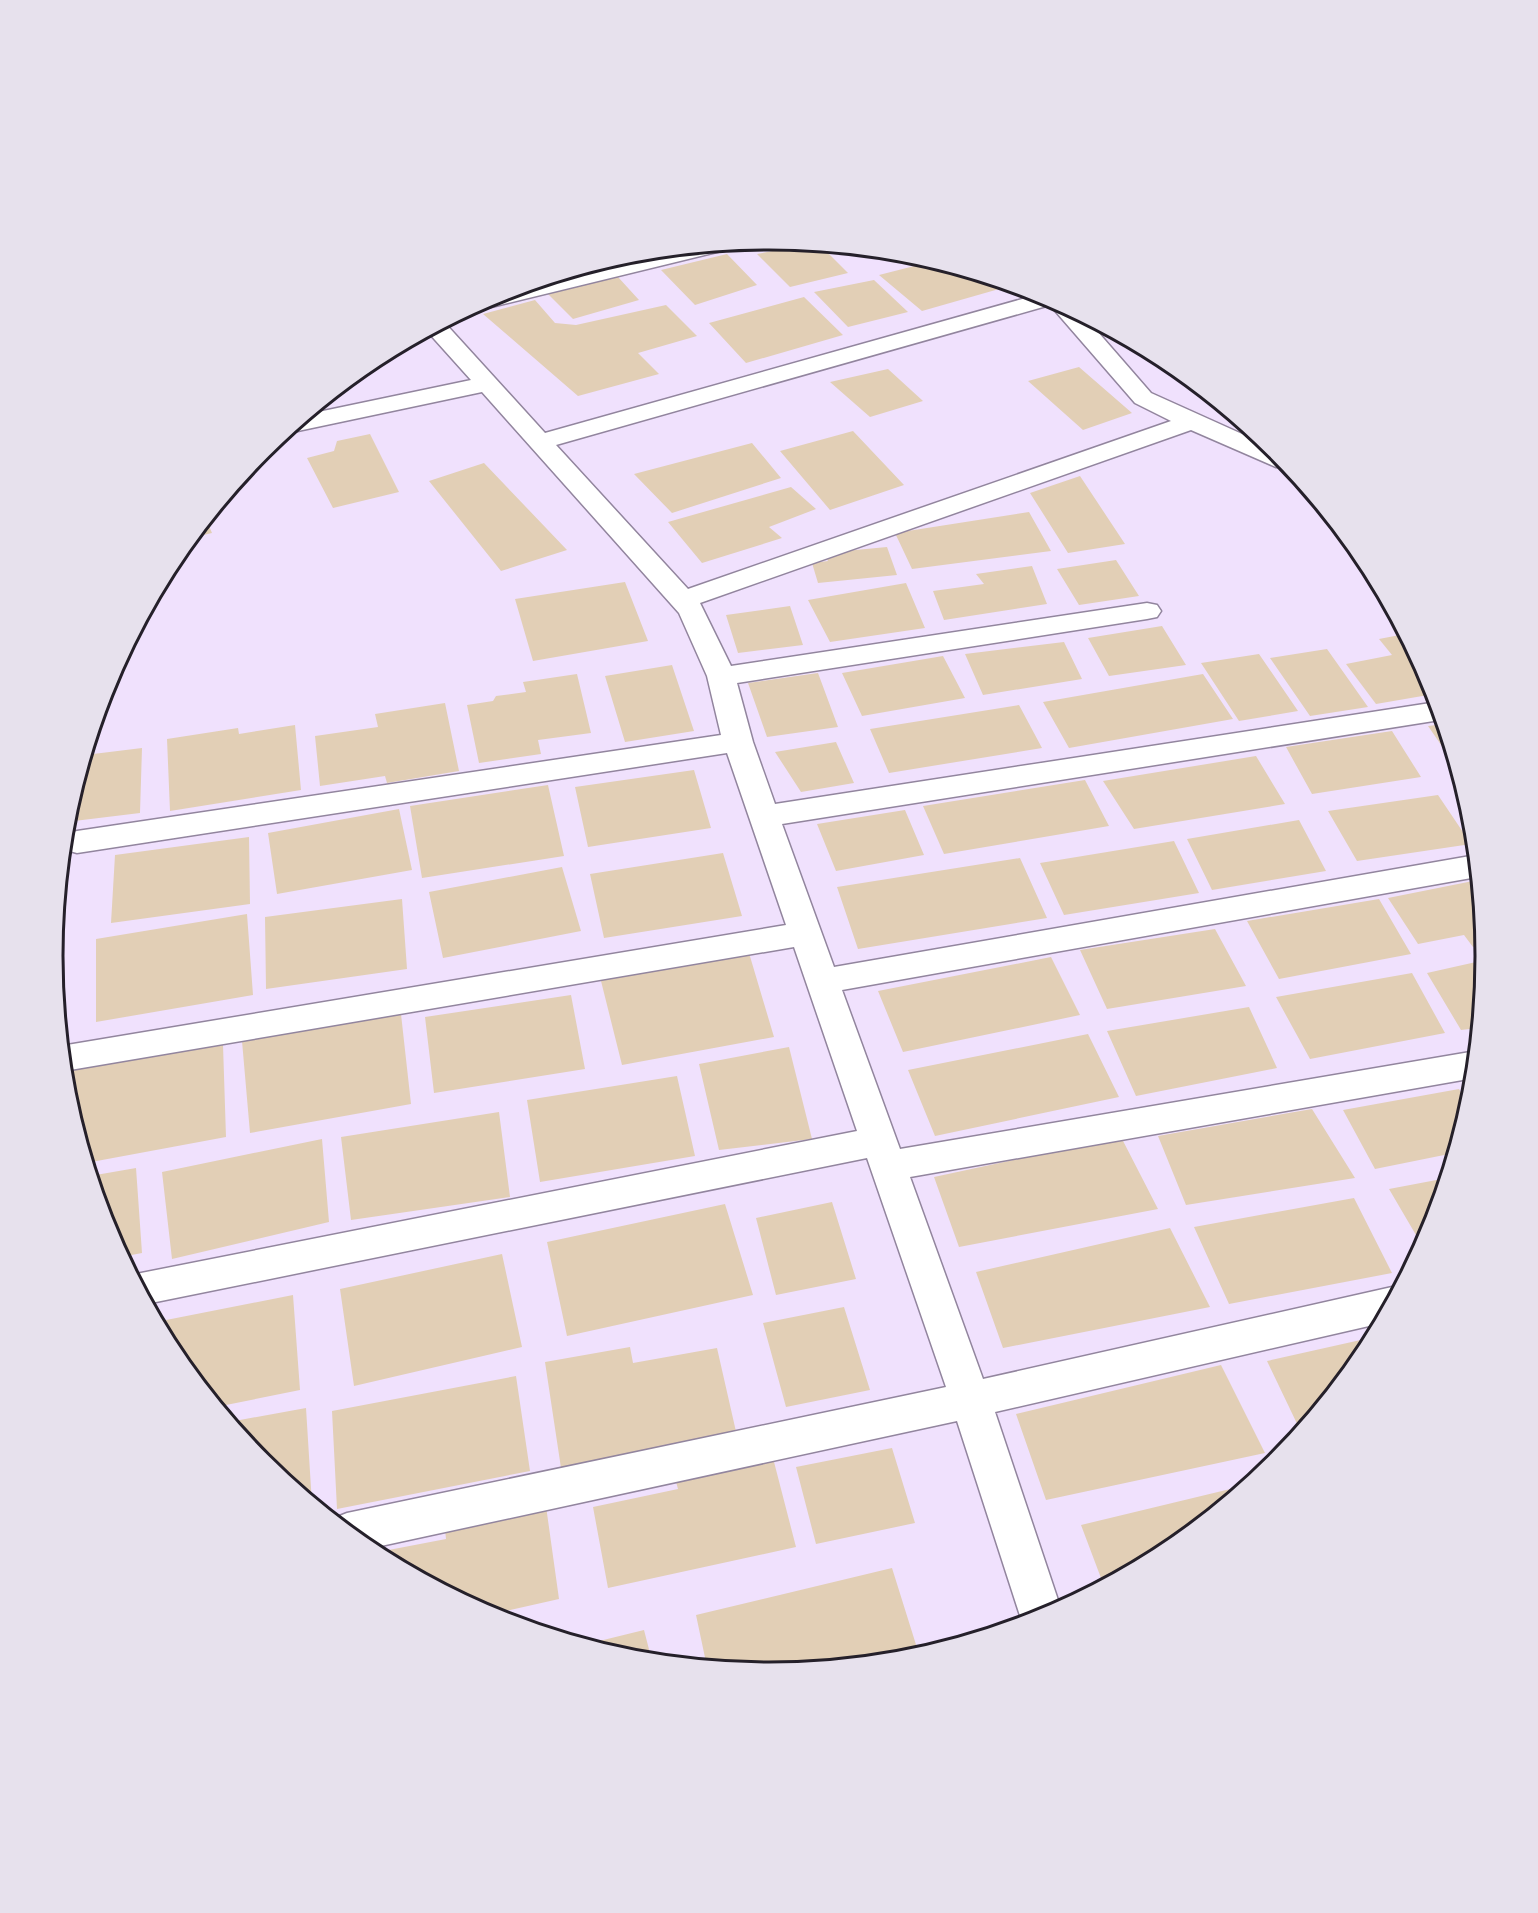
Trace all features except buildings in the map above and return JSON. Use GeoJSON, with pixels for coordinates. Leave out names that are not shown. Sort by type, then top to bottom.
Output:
{"type":"FeatureCollection","features":[{"type":"Feature","properties":{"kind":"street"},"geometry":{"type":"LineString","coordinates":[[544,287],[660,260]]}},
{"type":"Feature","properties":{"kind":"street"},"geometry":{"type":"LineString","coordinates":[[540,442],[1035,302]]}},
{"type":"Feature","properties":{"kind":"street"},"geometry":{"type":"LineString","coordinates":[[1075,320],[1143,398],[1263,453]]}},
{"type":"Feature","properties":{"kind":"street"},"geometry":{"type":"LineString","coordinates":[[440,332],[692,610],[721,676],[738,742],[970,1400],[1039,1609]]}},
{"type":"Feature","properties":{"kind":"street"},"geometry":{"type":"LineString","coordinates":[[309,422],[489,384]]}},
{"type":"Feature","properties":{"kind":"street"},"geometry":{"type":"LineString","coordinates":[[682,600],[1192,422]]}},
{"type":"Feature","properties":{"kind":"street"},"geometry":{"type":"LineString","coordinates":[[721,676],[1147,611]]}},
{"type":"Feature","properties":{"kind":"street"},"geometry":{"type":"LineString","coordinates":[[764,816],[1431,712]]}},
{"type":"Feature","properties":{"kind":"street"},"geometry":{"type":"LineString","coordinates":[[77,842],[738,742]]}},
{"type":"Feature","properties":{"kind":"street"},"geometry":{"type":"LineString","coordinates":[[823,981],[1469,867]]}},
{"type":"Feature","properties":{"kind":"street"},"geometry":{"type":"LineString","coordinates":[[70,1057],[806,933]]}},
{"type":"Feature","properties":{"kind":"street"},"geometry":{"type":"LineString","coordinates":[[146,1288],[883,1153],[1466,1065]]}},
{"type":"Feature","properties":{"kind":"street"},"geometry":{"type":"LineString","coordinates":[[358,1531],[970,1400],[1382,1306]]}}]}
